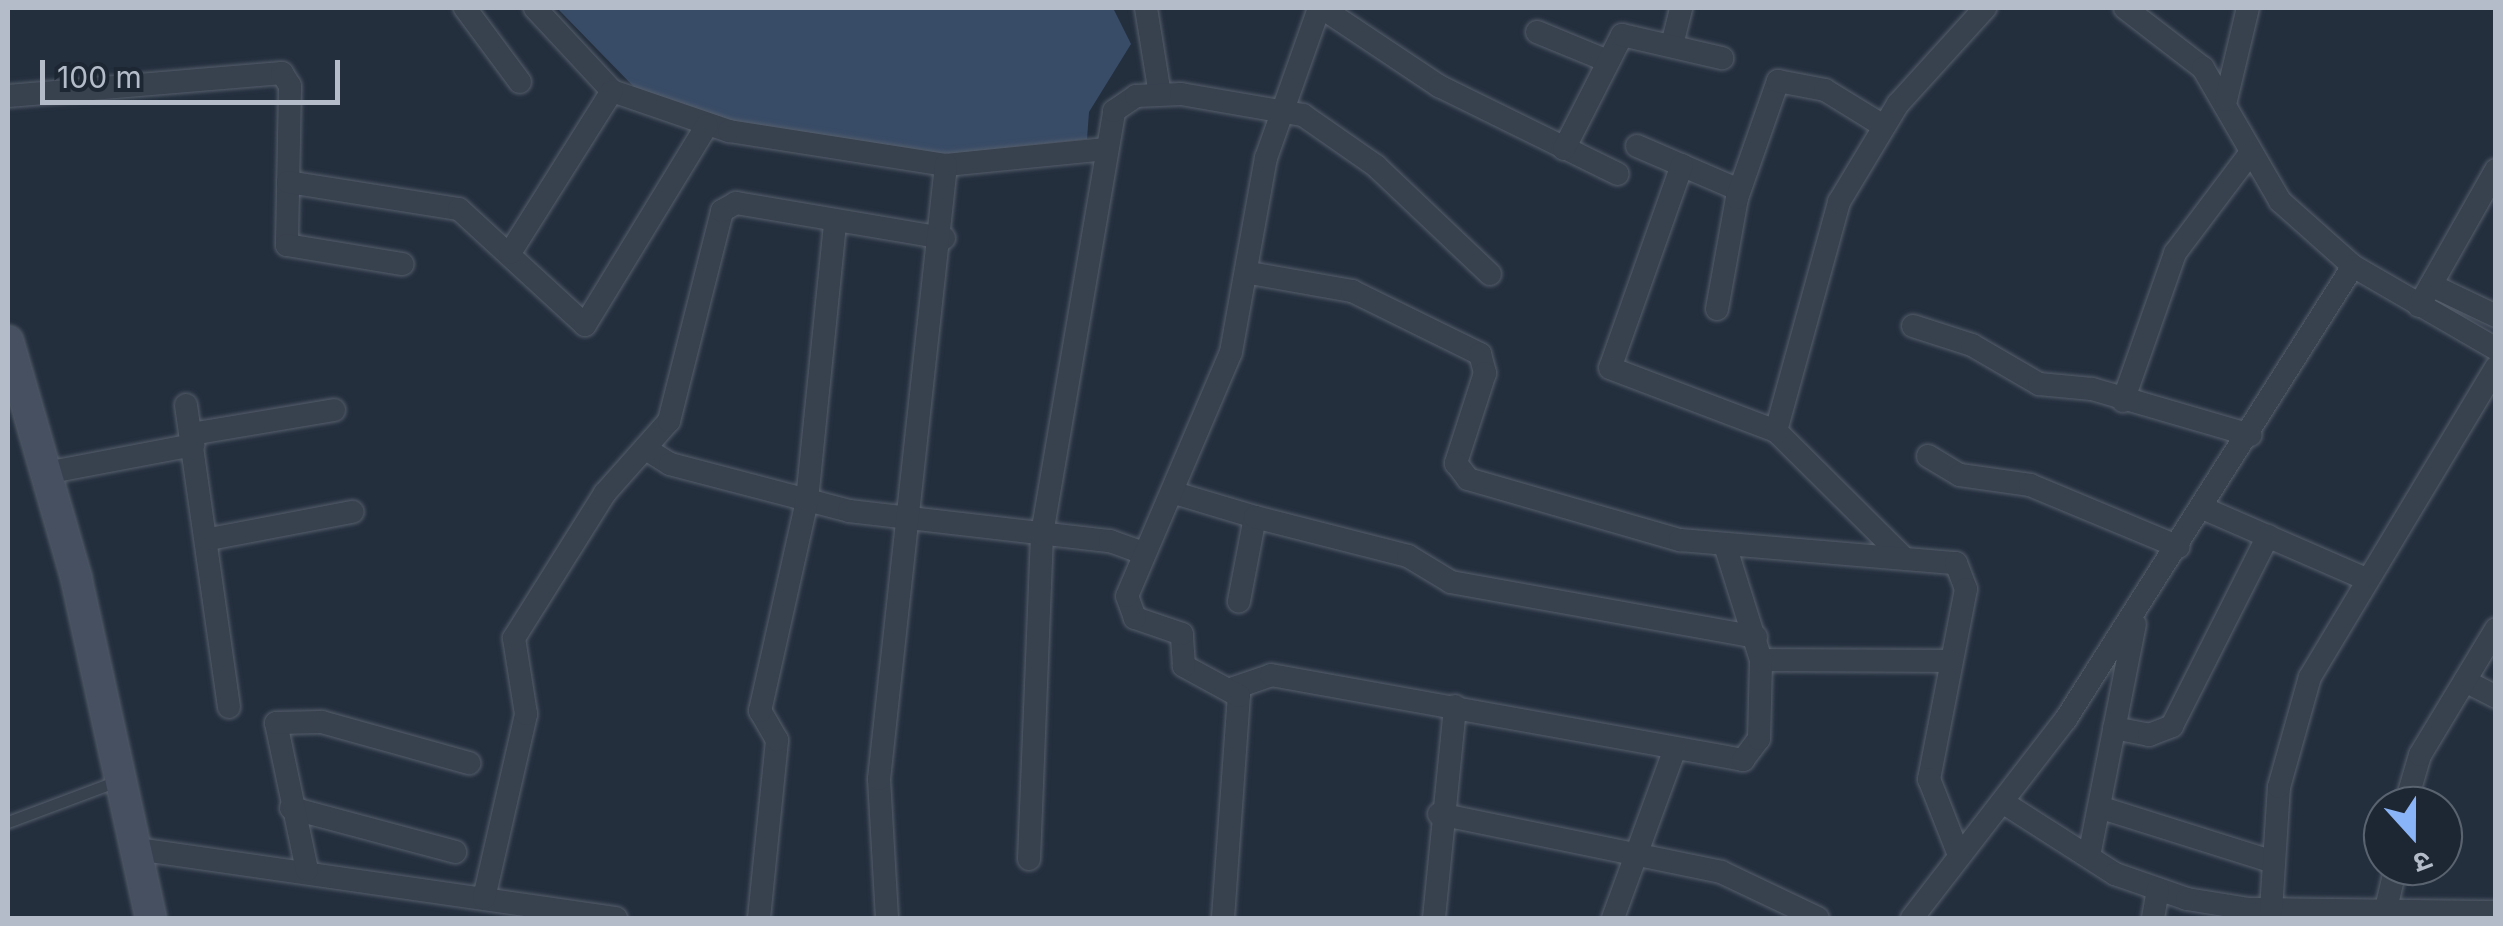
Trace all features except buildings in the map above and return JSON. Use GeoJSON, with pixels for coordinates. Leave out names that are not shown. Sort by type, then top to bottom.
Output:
{"type":"FeatureCollection","features":[{"type":"Feature","properties":{"kind":"street"},"geometry":{"type":"LineString","coordinates":[[465,8],[520,82]]}},
{"type":"Feature","properties":{"kind":"street"},"geometry":{"type":"LineString","coordinates":[[536,8],[612,91],[707,125],[946,165],[1106,150]]}},
{"type":"Feature","properties":{"kind":"street"},"geometry":{"type":"LineString","coordinates":[[1146,8],[1160,94]]}},
{"type":"Feature","properties":{"kind":"street"},"geometry":{"type":"LineString","coordinates":[[1618,174],[1384,54],[1320,8],[1280,109],[1250,273],[1178,494],[1140,552],[1129,613],[1176,629],[1184,666],[1234,688],[1272,675],[1455,706],[1730,761],[1754,752],[1761,660],[1726,548]]}},
{"type":"Feature","properties":{"kind":"street"},"geometry":{"type":"LineString","coordinates":[[1672,45],[1680,8]]}},
{"type":"Feature","properties":{"kind":"street"},"geometry":{"type":"LineString","coordinates":[[1776,431],[1804,348],[1821,248],[1882,125],[1985,8]]}},
{"type":"Feature","properties":{"kind":"street"},"geometry":{"type":"LineString","coordinates":[[2125,8],[2202,68],[2226,100],[2280,201],[2353,266],[2496,349]]}},
{"type":"Feature","properties":{"kind":"street"},"geometry":{"type":"LineString","coordinates":[[2226,100],[2248,8]]}},
{"type":"Feature","properties":{"kind":"street"},"geometry":{"type":"LineString","coordinates":[[1537,32],[1605,60]]}},
{"type":"Feature","properties":{"kind":"street"},"geometry":{"type":"LineString","coordinates":[[1564,149],[1605,60],[1622,35],[1722,58]]}},
{"type":"Feature","properties":{"kind":"street"},"geometry":{"type":"LineString","coordinates":[[8,96],[282,73],[290,86],[291,251],[402,264]]}},
{"type":"Feature","properties":{"kind":"street"},"geometry":{"type":"LineString","coordinates":[[1717,309],[1739,190],[1784,78],[1882,125]]}},
{"type":"Feature","properties":{"kind":"street"},"geometry":{"type":"LineString","coordinates":[[510,253],[612,91]]}},
{"type":"Feature","properties":{"kind":"street"},"geometry":{"type":"LineString","coordinates":[[1029,858],[1042,534],[1098,242],[1106,150],[1114,111],[1160,94],[1280,109],[1322,124],[1376,166],[1490,274]]}},
{"type":"Feature","properties":{"kind":"street"},"geometry":{"type":"LineString","coordinates":[[288,182],[438,200],[510,253],[579,323],[591,322],[707,125]]}},
{"type":"Feature","properties":{"kind":"street"},"geometry":{"type":"LineString","coordinates":[[1636,146],[1739,190]]}},
{"type":"Feature","properties":{"kind":"street"},"geometry":{"type":"LineString","coordinates":[[2122,401],[2176,252],[2251,152]]}},
{"type":"Feature","properties":{"kind":"street"},"geometry":{"type":"LineString","coordinates":[[887,918],[879,779],[906,520],[944,238],[946,165]]}},
{"type":"Feature","properties":{"kind":"street"},"geometry":{"type":"LineString","coordinates":[[1682,165],[1610,368],[1776,431],[1901,556]]}},
{"type":"Feature","properties":{"kind":"street"},"geometry":{"type":"LineString","coordinates":[[2419,306],[2496,170]]}},
{"type":"Feature","properties":{"kind":"street"},"geometry":{"type":"LineString","coordinates":[[484,898],[526,714],[514,638],[605,493],[646,449],[674,405],[722,210],[736,203],[944,238]]}},
{"type":"Feature","properties":{"kind":"street"},"geometry":{"type":"LineString","coordinates":[[759,918],[778,740],[760,711],[807,500],[834,222]]}},
{"type":"Feature","properties":{"kind":"street"},"geometry":{"type":"LineString","coordinates":[[1912,918],[2004,803],[2179,548],[2353,266]]}},
{"type":"Feature","properties":{"kind":"street"},"geometry":{"type":"LineString","coordinates":[[1250,273],[1352,291],[1480,354],[1485,373],[1456,463],[1468,479],[1726,548],[1948,557],[1965,575],[1930,779],[1959,855]]}},
{"type":"Feature","properties":{"kind":"street"},"geometry":{"type":"LineString","coordinates":[[2431,284],[2496,316]]}},
{"type":"Feature","properties":{"kind":"street"},"geometry":{"type":"LineString","coordinates":[[1913,326],[1972,345],[2038,384],[2122,401],[2250,436]]}},
{"type":"Feature","properties":{"kind":"street"},"geometry":{"type":"LineString","coordinates":[[8,341],[46,473],[151,918]]}},
{"type":"Feature","properties":{"kind":"street"},"geometry":{"type":"LineString","coordinates":[[2271,910],[2279,788],[2310,677],[2496,368]]}},
{"type":"Feature","properties":{"kind":"street"},"geometry":{"type":"LineString","coordinates":[[186,405],[210,539],[229,707]]}},
{"type":"Feature","properties":{"kind":"street"},"geometry":{"type":"LineString","coordinates":[[46,473],[334,410]]}},
{"type":"Feature","properties":{"kind":"street"},"geometry":{"type":"LineString","coordinates":[[646,449],[670,464],[807,500],[906,520],[1042,534],[1140,552]]}},
{"type":"Feature","properties":{"kind":"street"},"geometry":{"type":"LineString","coordinates":[[1928,456],[1960,475],[2030,485],[2179,548]]}},
{"type":"Feature","properties":{"kind":"street"},"geometry":{"type":"LineString","coordinates":[[1178,494],[1255,518],[1408,556],[1439,579],[1756,637]]}},
{"type":"Feature","properties":{"kind":"street"},"geometry":{"type":"LineString","coordinates":[[2205,508],[2366,579]]}},
{"type":"Feature","properties":{"kind":"street"},"geometry":{"type":"LineString","coordinates":[[210,539],[352,512]]}},
{"type":"Feature","properties":{"kind":"street"},"geometry":{"type":"LineString","coordinates":[[1239,601],[1255,518]]}},
{"type":"Feature","properties":{"kind":"street"},"geometry":{"type":"LineString","coordinates":[[2114,728],[2149,735],[2172,726],[2268,536]]}},
{"type":"Feature","properties":{"kind":"street"},"geometry":{"type":"LineString","coordinates":[[2090,851],[2102,808],[2139,606]]}},
{"type":"Feature","properties":{"kind":"street"},"geometry":{"type":"LineString","coordinates":[[2410,786],[2420,756],[2496,629]]}},
{"type":"Feature","properties":{"kind":"street"},"geometry":{"type":"LineString","coordinates":[[1761,660],[1950,660]]}},
{"type":"Feature","properties":{"kind":"street"},"geometry":{"type":"LineString","coordinates":[[2465,681],[2496,697]]}},
{"type":"Feature","properties":{"kind":"street"},"geometry":{"type":"LineString","coordinates":[[1223,918],[1234,688]]}},
{"type":"Feature","properties":{"kind":"street"},"geometry":{"type":"LineString","coordinates":[[1434,918],[1439,814],[1455,706]]}},
{"type":"Feature","properties":{"kind":"street"},"geometry":{"type":"LineString","coordinates":[[307,870],[273,730],[283,720],[469,763]]}},
{"type":"Feature","properties":{"kind":"street"},"geometry":{"type":"LineString","coordinates":[[1612,918],[1674,749]]}},
{"type":"Feature","properties":{"kind":"street"},"geometry":{"type":"LineString","coordinates":[[2004,803],[2090,851],[2115,874],[2158,889],[2271,910],[2432,916],[2496,912]]}},
{"type":"Feature","properties":{"kind":"street"},"geometry":{"type":"LineString","coordinates":[[291,808],[455,852]]}},
{"type":"Feature","properties":{"kind":"street"},"geometry":{"type":"LineString","coordinates":[[2102,808],[2273,862]]}},
{"type":"Feature","properties":{"kind":"street"},"geometry":{"type":"LineString","coordinates":[[1439,814],[1636,850],[1784,909],[1818,918]]}},
{"type":"Feature","properties":{"kind":"street"},"geometry":{"type":"LineString","coordinates":[[137,849],[484,898],[524,912],[616,918]]}},
{"type":"Feature","properties":{"kind":"street"},"geometry":{"type":"LineString","coordinates":[[2386,913],[2392,886]]}},
{"type":"Feature","properties":{"kind":"street"},"geometry":{"type":"LineString","coordinates":[[2153,918],[2158,889]]}},
{"type":"Feature","properties":{"kind":"lane"},"geometry":{"type":"LineString","coordinates":[[8,822],[120,780]]}},
{"type":"Feature","properties":{"kind":"water"},"geometry":{"type":"Polygon","coordinates":[[[557,8],[1113,8],[1131,44],[1089,112],[1087,139],[930,156],[759,132],[634,87],[557,8]]]}}]}
